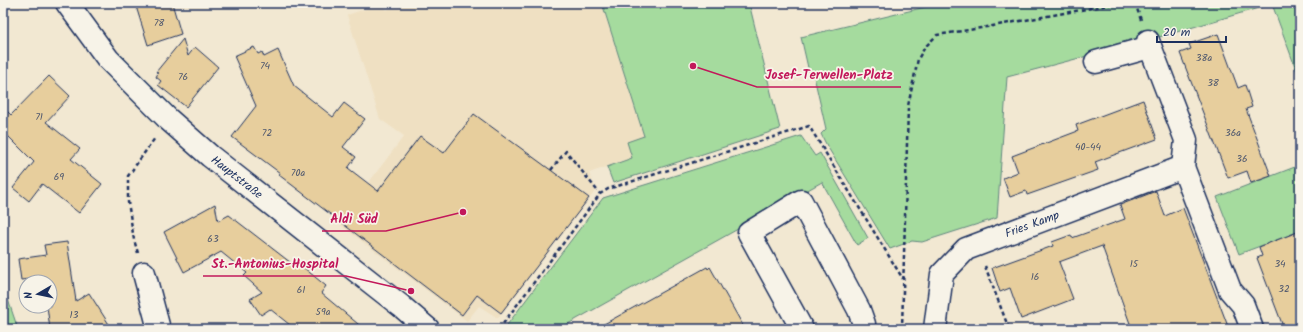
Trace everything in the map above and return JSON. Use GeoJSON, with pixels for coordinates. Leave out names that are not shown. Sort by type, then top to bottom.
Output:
{"type":"FeatureCollection","features":[{"type":"Feature","properties":{"kind":"street","name":"Hauptstraße"},"geometry":{"type":"LineString","coordinates":[[67,3],[108,59],[168,119],[210,156],[401,306],[428,329]]}},
{"type":"Feature","properties":{"kind":"street"},"geometry":{"type":"LineString","coordinates":[[1096,62],[1149,44],[1186,140],[1183,167],[1230,290],[1243,305],[1252,329]]}},
{"type":"Feature","properties":{"kind":"street","name":"Fries Kamp"},"geometry":{"type":"LineString","coordinates":[[935,329],[942,274],[966,249],[1183,167]]}},
{"type":"Feature","properties":{"kind":"street"},"geometry":{"type":"LineString","coordinates":[[802,329],[749,233],[801,202],[859,310],[864,324],[864,329]]}},
{"type":"Feature","properties":{"kind":"street"},"geometry":{"type":"LineString","coordinates":[[144,273],[159,329]]}},
{"type":"Feature","properties":{"kind":"path"},"geometry":{"type":"LineString","coordinates":[[902,329],[908,106],[918,59],[925,47],[938,35],[1120,3]]}},
{"type":"Feature","properties":{"kind":"path"},"geometry":{"type":"LineString","coordinates":[[144,273],[134,240],[128,202],[128,176],[168,119]]}},
{"type":"Feature","properties":{"kind":"path"},"geometry":{"type":"LineString","coordinates":[[499,329],[600,194],[608,189],[809,126],[903,279]]}},
{"type":"Feature","properties":{"kind":"path"},"geometry":{"type":"LineString","coordinates":[[551,170],[566,151],[600,194]]}},
{"type":"Feature","properties":{"kind":"path"},"geometry":{"type":"LineString","coordinates":[[984,262],[1009,329]]}},
{"type":"Feature","properties":{"kind":"shaded area"},"geometry":{"type":"Polygon","coordinates":[[[384,3],[386,10],[409,3],[602,3],[644,136],[632,158],[589,173],[596,190],[498,318],[479,306],[467,321],[338,223],[404,136],[380,119],[347,15],[384,3]]]}},
{"type":"Feature","properties":{"kind":"green space"},"geometry":{"type":"Polygon","coordinates":[[[602,3],[749,3],[780,129],[613,183],[607,167],[632,158],[627,142],[644,136],[602,3]]]}},
{"type":"Feature","properties":{"kind":"green space"},"geometry":{"type":"Polygon","coordinates":[[[942,3],[1300,3],[1300,80],[1272,4],[1156,38],[1007,77],[997,218],[922,242],[912,241],[890,249],[821,134],[826,129],[813,72],[809,72],[801,37],[942,3]]]}},
{"type":"Feature","properties":{"kind":"green space"},"geometry":{"type":"Polygon","coordinates":[[[801,136],[815,156],[820,153],[868,238],[857,245],[822,182],[559,329],[504,329],[603,198],[801,136]]]}},
{"type":"Feature","properties":{"kind":"green space"},"geometry":{"type":"Polygon","coordinates":[[[1300,165],[1300,231],[1239,254],[1217,197],[1300,165]]]}},
{"type":"Feature","properties":{"kind":"green space"},"geometry":{"type":"Polygon","coordinates":[[[3,285],[18,329],[3,329],[3,285]]]}},
{"type":"Feature","properties":{"kind":"building"},"geometry":{"type":"Polygon","coordinates":[[[135,3],[172,3],[181,34],[148,45],[135,3]]]}},
{"type":"Feature","properties":{"kind":"building"},"geometry":{"type":"Polygon","coordinates":[[[1218,34],[1238,88],[1245,85],[1252,107],[1246,109],[1271,176],[1251,183],[1247,171],[1228,178],[1180,53],[1191,49],[1189,44],[1218,34]]]}},
{"type":"Feature","properties":{"kind":"building"},"geometry":{"type":"Polygon","coordinates":[[[183,39],[188,56],[195,47],[218,67],[186,107],[158,85],[161,81],[156,77],[158,73],[156,72],[183,39]]]}},
{"type":"Feature","properties":{"kind":"building"},"geometry":{"type":"Polygon","coordinates":[[[254,47],[258,54],[262,52],[264,57],[278,50],[294,86],[333,117],[344,103],[365,119],[343,147],[356,157],[348,168],[378,191],[420,136],[444,153],[474,114],[589,198],[501,313],[477,295],[462,315],[279,175],[280,173],[232,137],[256,106],[234,56],[254,47]]]}},
{"type":"Feature","properties":{"kind":"building"},"geometry":{"type":"Polygon","coordinates":[[[49,76],[70,96],[46,122],[80,149],[71,159],[102,184],[79,213],[42,184],[29,201],[13,188],[34,162],[3,131],[3,107],[11,115],[49,76]]]}},
{"type":"Feature","properties":{"kind":"building"},"geometry":{"type":"Polygon","coordinates":[[[1143,100],[1157,139],[1095,162],[1098,170],[1027,195],[1026,191],[1010,197],[1003,178],[1018,172],[1012,156],[1078,131],[1076,125],[1143,100]]]}},
{"type":"Feature","properties":{"kind":"building"},"geometry":{"type":"Polygon","coordinates":[[[1156,191],[1165,216],[1183,208],[1229,329],[1132,329],[1102,246],[1059,262],[1073,299],[1021,319],[1010,288],[1000,292],[992,268],[1053,246],[1052,242],[1071,235],[1072,238],[1125,219],[1120,205],[1156,191]]]}},
{"type":"Feature","properties":{"kind":"building"},"geometry":{"type":"Polygon","coordinates":[[[215,204],[218,221],[229,215],[295,266],[298,263],[326,286],[321,293],[364,329],[295,329],[270,309],[261,315],[250,299],[262,292],[244,276],[247,273],[221,252],[184,272],[164,232],[215,204]]]}},
{"type":"Feature","properties":{"kind":"building"},"geometry":{"type":"Polygon","coordinates":[[[1300,231],[1300,329],[1284,329],[1257,258],[1262,256],[1259,247],[1300,231]]]}},
{"type":"Feature","properties":{"kind":"building"},"geometry":{"type":"Polygon","coordinates":[[[67,242],[76,301],[89,293],[112,329],[50,329],[48,314],[58,314],[58,274],[20,274],[18,259],[46,255],[44,245],[67,242]]]}},
{"type":"Feature","properties":{"kind":"building"},"geometry":{"type":"Polygon","coordinates":[[[707,267],[708,269],[710,267],[745,329],[595,329],[707,267]]]}},
{"type":"Feature","properties":{"kind":"place","name":"Josef-Terwellen-Platz"},"geometry":{"type":"Point","coordinates":[693,66]}},
{"type":"Feature","properties":{"kind":"place","name":"Aldi Süd"},"geometry":{"type":"Point","coordinates":[463,212]}},
{"type":"Feature","properties":{"kind":"place","name":"St.-Antonius-Hospital"},"geometry":{"type":"Point","coordinates":[411,291]}}]}
